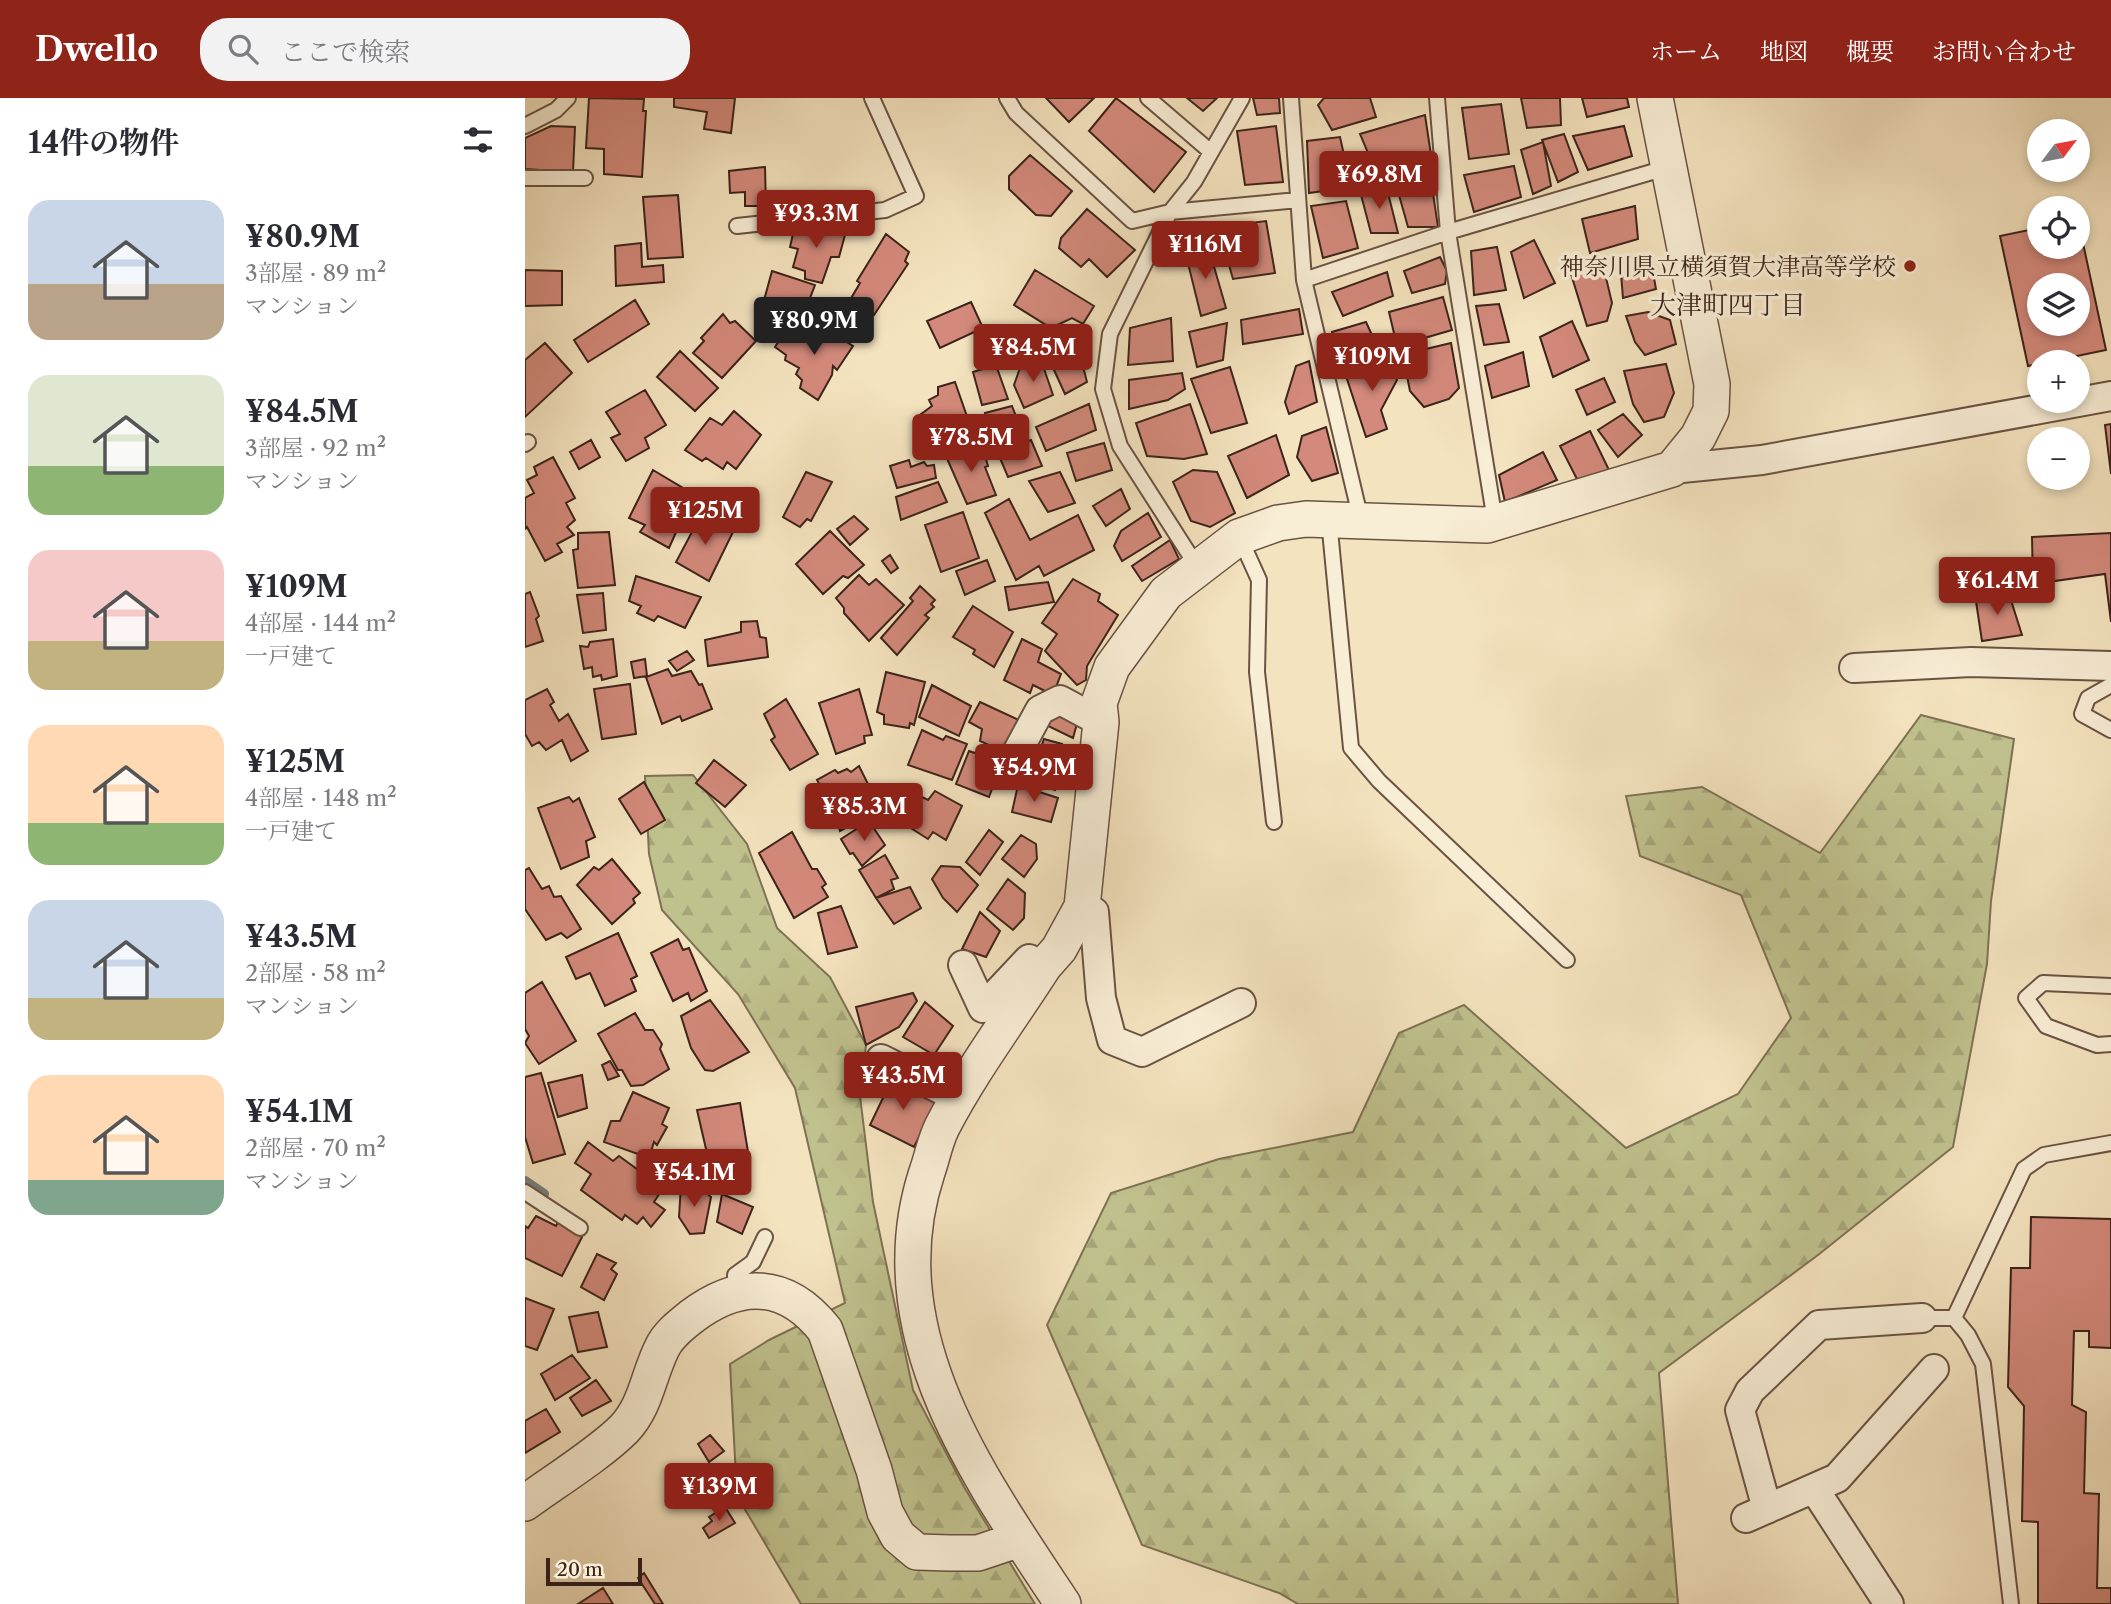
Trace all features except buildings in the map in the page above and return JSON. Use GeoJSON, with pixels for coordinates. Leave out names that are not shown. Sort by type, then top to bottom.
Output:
{"type":"FeatureCollection","features":[{"type":"Feature","properties":{"kind":"street"},"geometry":{"type":"LineString","coordinates":[[1655,98],[1712,384],[1711,411],[1698,438],[1672,469]]}},
{"type":"Feature","properties":{"kind":"street"},"geometry":{"type":"LineString","coordinates":[[1063,1604],[969,1454],[940,1394],[920,1334],[913,1227],[921,1190],[941,1128],[1044,966],[1059,949],[1082,907],[1101,722],[1099,704],[1112,667],[1166,593],[1239,537],[1278,523],[1345,520],[1487,525],[1672,469],[1762,460],[2111,396]]}},
{"type":"Feature","properties":{"kind":"street"},"geometry":{"type":"LineString","coordinates":[[1854,668],[1971,662],[2111,666]]}},
{"type":"Feature","properties":{"kind":"street"},"geometry":{"type":"LineString","coordinates":[[1006,773],[1040,710],[1060,700],[1101,722]]}},
{"type":"Feature","properties":{"kind":"street"},"geometry":{"type":"LineString","coordinates":[[1082,907],[1094,912],[1101,998],[1112,1040],[1142,1052],[1241,1003]]}},
{"type":"Feature","properties":{"kind":"street"},"geometry":{"type":"LineString","coordinates":[[963,965],[983,1008],[1028,959],[1044,966]]}},
{"type":"Feature","properties":{"kind":"street"},"geometry":{"type":"LineString","coordinates":[[881,1059],[960,1099]]}},
{"type":"Feature","properties":{"kind":"street"},"geometry":{"type":"LineString","coordinates":[[525,1503],[623,1430],[641,1406],[662,1346],[677,1328],[703,1308],[736,1293],[753,1290],[787,1296],[811,1312],[825,1330],[874,1470],[885,1512],[898,1536],[917,1552],[950,1553],[978,1553],[1020,1539]]}},
{"type":"Feature","properties":{"kind":"street"},"geometry":{"type":"LineString","coordinates":[[1922,1318],[1819,1325],[1750,1391],[1740,1410],[1756,1514],[1837,1478],[1934,1369]]}},
{"type":"Feature","properties":{"kind":"street"},"geometry":{"type":"LineString","coordinates":[[1815,1490],[1889,1604]]}},
{"type":"Feature","properties":{"kind":"lane"},"geometry":{"type":"LineString","coordinates":[[525,126],[556,110],[568,98]]}},
{"type":"Feature","properties":{"kind":"lane"},"geometry":{"type":"LineString","coordinates":[[737,226],[885,210],[916,196],[872,98]]}},
{"type":"Feature","properties":{"kind":"lane"},"geometry":{"type":"LineString","coordinates":[[1007,98],[1016,113],[1132,220],[1170,212],[1298,200]]}},
{"type":"Feature","properties":{"kind":"lane"},"geometry":{"type":"LineString","coordinates":[[1148,98],[1211,152]]}},
{"type":"Feature","properties":{"kind":"lane"},"geometry":{"type":"LineString","coordinates":[[1198,568],[1120,446],[1103,389],[1110,334],[1170,212],[1194,182],[1242,98]]}},
{"type":"Feature","properties":{"kind":"lane"},"geometry":{"type":"LineString","coordinates":[[1291,98],[1304,280],[1345,520],[1351,748],[1378,781],[1567,960]]}},
{"type":"Feature","properties":{"kind":"lane"},"geometry":{"type":"LineString","coordinates":[[1437,98],[1448,232],[1495,523]]}},
{"type":"Feature","properties":{"kind":"lane"},"geometry":{"type":"LineString","coordinates":[[1304,280],[1448,232],[1669,167]]}},
{"type":"Feature","properties":{"kind":"lane"},"geometry":{"type":"LineString","coordinates":[[525,178],[585,178]]}},
{"type":"Feature","properties":{"kind":"lane"},"geometry":{"type":"LineString","coordinates":[[1239,537],[1259,580],[1257,671],[1274,822]]}},
{"type":"Feature","properties":{"kind":"lane"},"geometry":{"type":"LineString","coordinates":[[2111,685],[2088,698],[2082,714],[2111,730]]}},
{"type":"Feature","properties":{"kind":"lane"},"geometry":{"type":"LineString","coordinates":[[2111,986],[2043,983],[2026,998],[2046,1026],[2097,1045],[2111,1044]]}},
{"type":"Feature","properties":{"kind":"lane"},"geometry":{"type":"LineString","coordinates":[[1954,1318],[2024,1169],[2044,1155],[2111,1143]]}},
{"type":"Feature","properties":{"kind":"lane"},"geometry":{"type":"LineString","coordinates":[[526,1195],[580,1228]]}},
{"type":"Feature","properties":{"kind":"lane"},"geometry":{"type":"LineString","coordinates":[[736,1293],[735,1275],[753,1262],[765,1237]]}},
{"type":"Feature","properties":{"kind":"lane"},"geometry":{"type":"LineString","coordinates":[[1922,1318],[1954,1318]]}},
{"type":"Feature","properties":{"kind":"lane"},"geometry":{"type":"LineString","coordinates":[[1954,1318],[1968,1335],[1983,1364],[2011,1604]]}},
{"type":"Feature","properties":{"kind":"green space"},"geometry":{"type":"Polygon","coordinates":[[[1921,715],[2014,739],[1991,901],[1987,964],[1953,1147],[1818,1255],[1659,1373],[1678,1604],[1298,1604],[1279,1593],[1142,1545],[1047,1325],[1111,1193],[1219,1159],[1353,1132],[1399,1033],[1464,1005],[1626,1148],[1738,1094],[1791,1018],[1741,895],[1640,856],[1626,796],[1702,787],[1820,853],[1921,715]]]}},
{"type":"Feature","properties":{"kind":"green space"},"geometry":{"type":"Polygon","coordinates":[[[693,775],[747,844],[777,928],[830,977],[866,1045],[860,1096],[873,1202],[913,1390],[964,1487],[1035,1604],[801,1604],[737,1496],[730,1364],[769,1340],[845,1303],[795,1088],[738,994],[662,910],[649,854],[645,776],[693,775]]]}},
{"type":"Feature","properties":{"kind":"waterway"},"geometry":{"type":"LineString","coordinates":[[525,1181],[544,1194]]}},
{"type":"Feature","properties":{"kind":"place","name":"神奈川県立横須賀大津高等学校"},"geometry":{"type":"Point","coordinates":[1910,266]}},
{"type":"Feature","properties":{"kind":"district","name":"大津町四丁目"},"geometry":{"type":"Point","coordinates":[1728,305]}}]}
